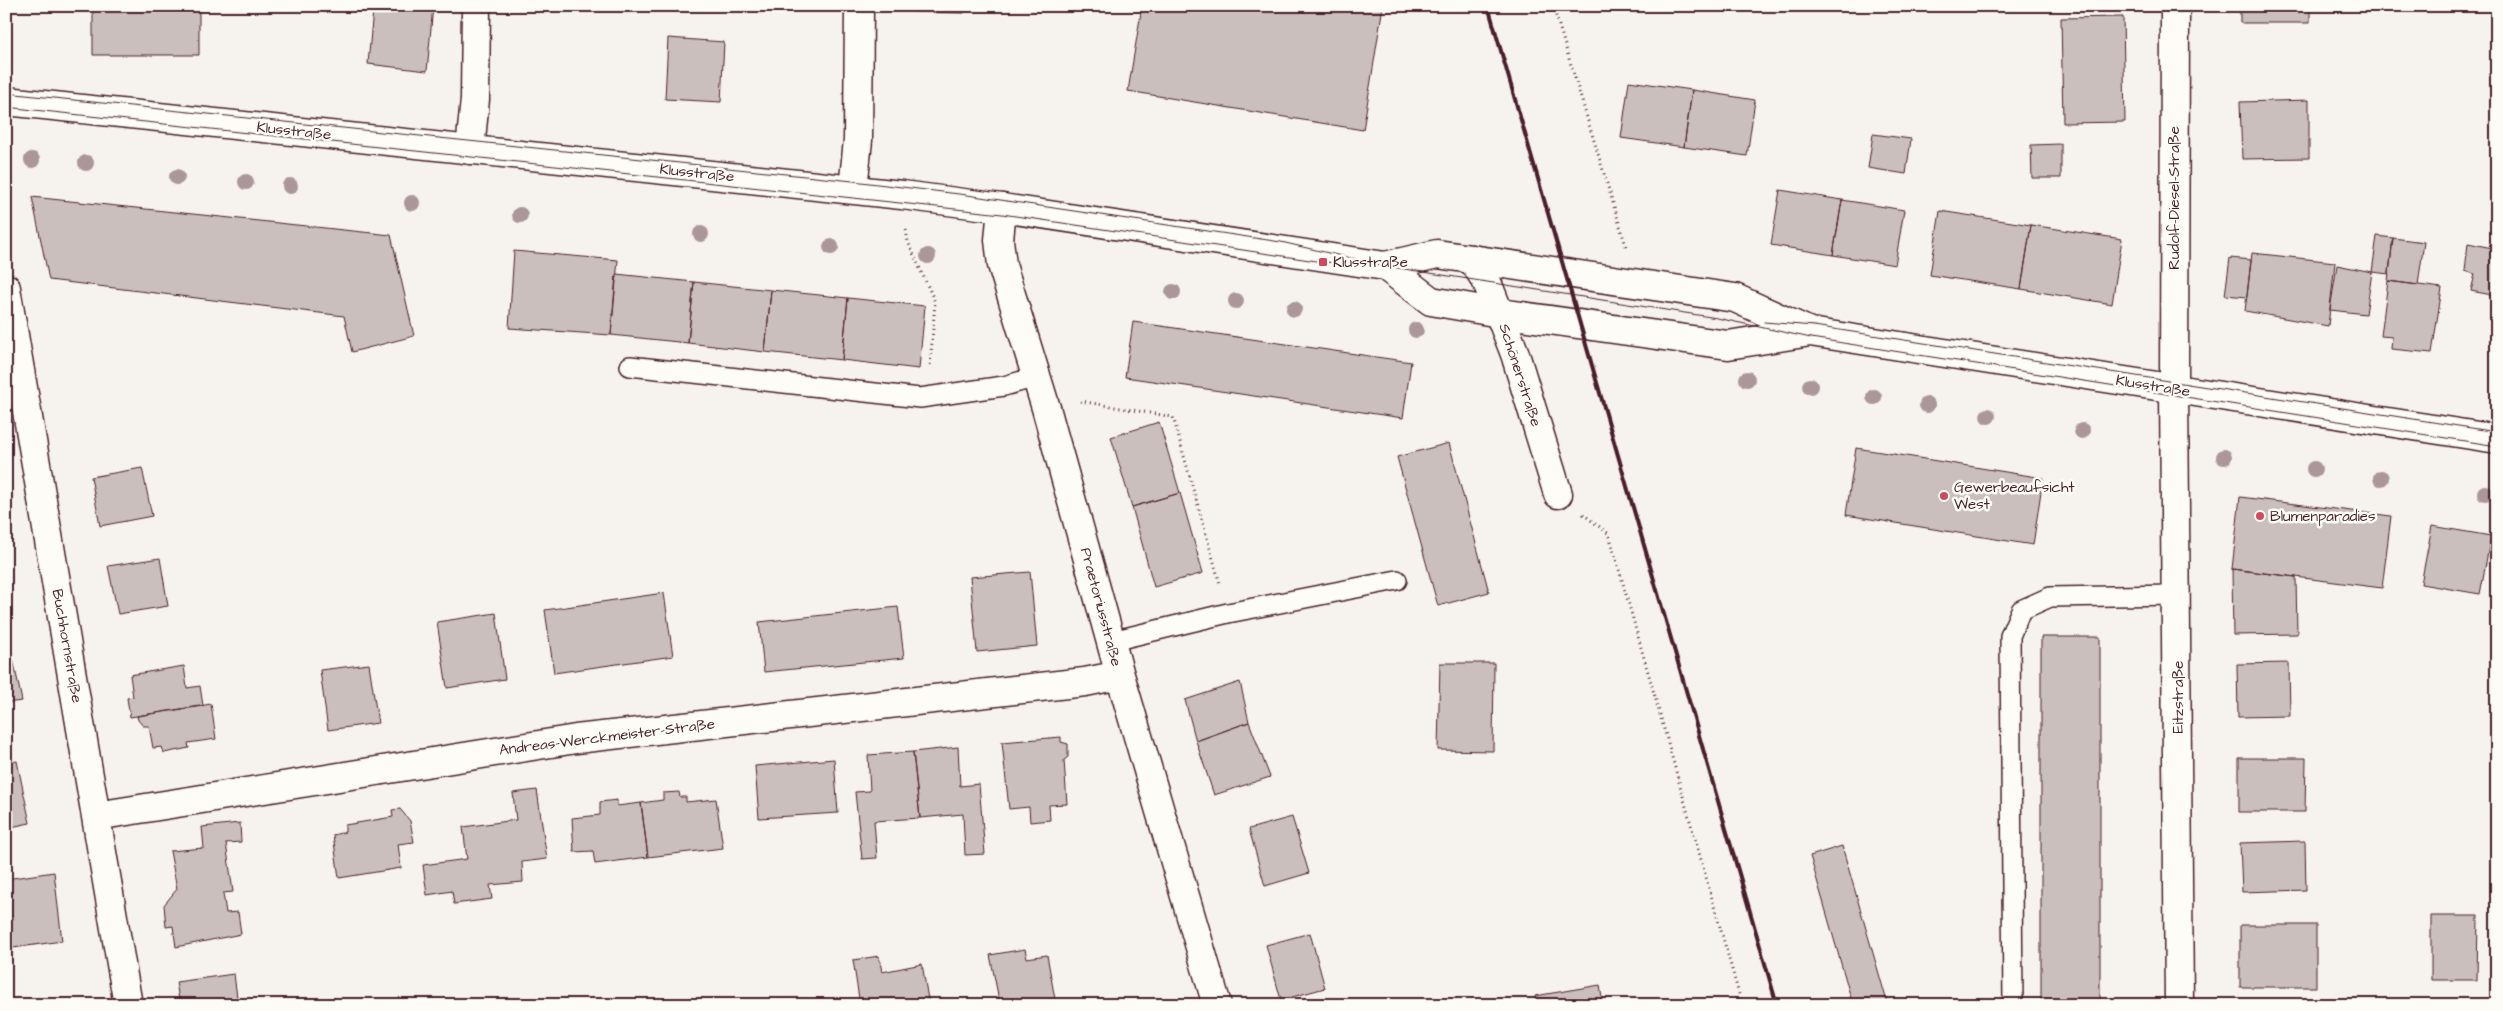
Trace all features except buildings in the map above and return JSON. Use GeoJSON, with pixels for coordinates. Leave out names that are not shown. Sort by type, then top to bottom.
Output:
{"type":"FeatureCollection","features":[{"type":"Feature","properties":{"kind":"street"},"geometry":{"type":"LineString","coordinates":[[470,150],[475,99],[476,6]]}},
{"type":"Feature","properties":{"kind":"street"},"geometry":{"type":"LineString","coordinates":[[853,189],[858,140],[859,6]]}},
{"type":"Feature","properties":{"kind":"street","name":"Rudolf-Diesel-Straße"},"geometry":{"type":"LineString","coordinates":[[2174,390],[2175,6]]}},
{"type":"Feature","properties":{"kind":"street","name":"Klusstraße"},"geometry":{"type":"LineString","coordinates":[[6,101],[902,194],[1385,266],[1437,254],[1735,298],[1810,332],[2497,439]]}},
{"type":"Feature","properties":{"kind":"street","name":"Praetoriusstraße"},"geometry":{"type":"LineString","coordinates":[[1002,208],[999,240],[1002,266],[1046,408],[1120,675],[1217,1005]]}},
{"type":"Feature","properties":{"kind":"street","name":"Schönerstraße"},"geometry":{"type":"LineString","coordinates":[[1472,260],[1487,282],[1500,313],[1515,354],[1558,494]]}},
{"type":"Feature","properties":{"kind":"street","name":"Klusstraße"},"geometry":{"type":"LineString","coordinates":[[1385,266],[1431,301],[1500,313],[1728,345],[1810,332]]}},
{"type":"Feature","properties":{"kind":"street","name":"Buchhornstraße"},"geometry":{"type":"LineString","coordinates":[[6,288],[128,1005]]}},
{"type":"Feature","properties":{"kind":"street","name":"Eitzstraße"},"geometry":{"type":"LineString","coordinates":[[2174,390],[2179,1005]]}},
{"type":"Feature","properties":{"kind":"street","name":"Andreas-Werckmeister-Straße"},"geometry":{"type":"LineString","coordinates":[[96,816],[576,739],[1085,682],[1120,675]]}},
{"type":"Feature","properties":{"kind":"lane"},"geometry":{"type":"LineString","coordinates":[[630,366],[928,397],[1004,386],[1036,377]]}},
{"type":"Feature","properties":{"kind":"lane"},"geometry":{"type":"LineString","coordinates":[[1112,641],[1228,613],[1397,580]]}},
{"type":"Feature","properties":{"kind":"lane"},"geometry":{"type":"LineString","coordinates":[[2014,1005],[2010,636],[2022,610],[2050,597],[2177,595]]}},
{"type":"Feature","properties":{"kind":"path"},"geometry":{"type":"LineString","coordinates":[[1553,6],[1638,285]]}},
{"type":"Feature","properties":{"kind":"path"},"geometry":{"type":"LineString","coordinates":[[902,194],[908,242],[935,302],[928,397]]}},
{"type":"Feature","properties":{"kind":"path"},"geometry":{"type":"LineString","coordinates":[[1046,408],[1072,399],[1173,417],[1228,613]]}},
{"type":"Feature","properties":{"kind":"path"},"geometry":{"type":"LineString","coordinates":[[1558,494],[1609,534],[1742,1005]]}},
{"type":"Feature","properties":{"kind":"tram line"},"geometry":{"type":"LineString","coordinates":[[6,93],[853,181],[967,195],[1281,242],[1385,266],[1717,318],[1811,338],[2497,446]]}},
{"type":"Feature","properties":{"kind":"tram line"},"geometry":{"type":"LineString","coordinates":[[6,107],[1002,214],[1323,262],[1360,264]]}},
{"type":"Feature","properties":{"kind":"tram line"},"geometry":{"type":"LineString","coordinates":[[1764,322],[1814,326],[2497,432]]}},
{"type":"Feature","properties":{"kind":"railway"},"geometry":{"type":"LineString","coordinates":[[1488,6],[1777,1005]]}},
{"type":"Feature","properties":{"kind":"place","name":"Klusstraße"},"geometry":{"type":"Point","coordinates":[1323,262]}},
{"type":"Feature","properties":{"kind":"place","name":"Gewerbeaufsicht West"},"geometry":{"type":"Point","coordinates":[1944,496]}},
{"type":"Feature","properties":{"kind":"place","name":"Blumenparadies"},"geometry":{"type":"Point","coordinates":[2260,516]}}]}
